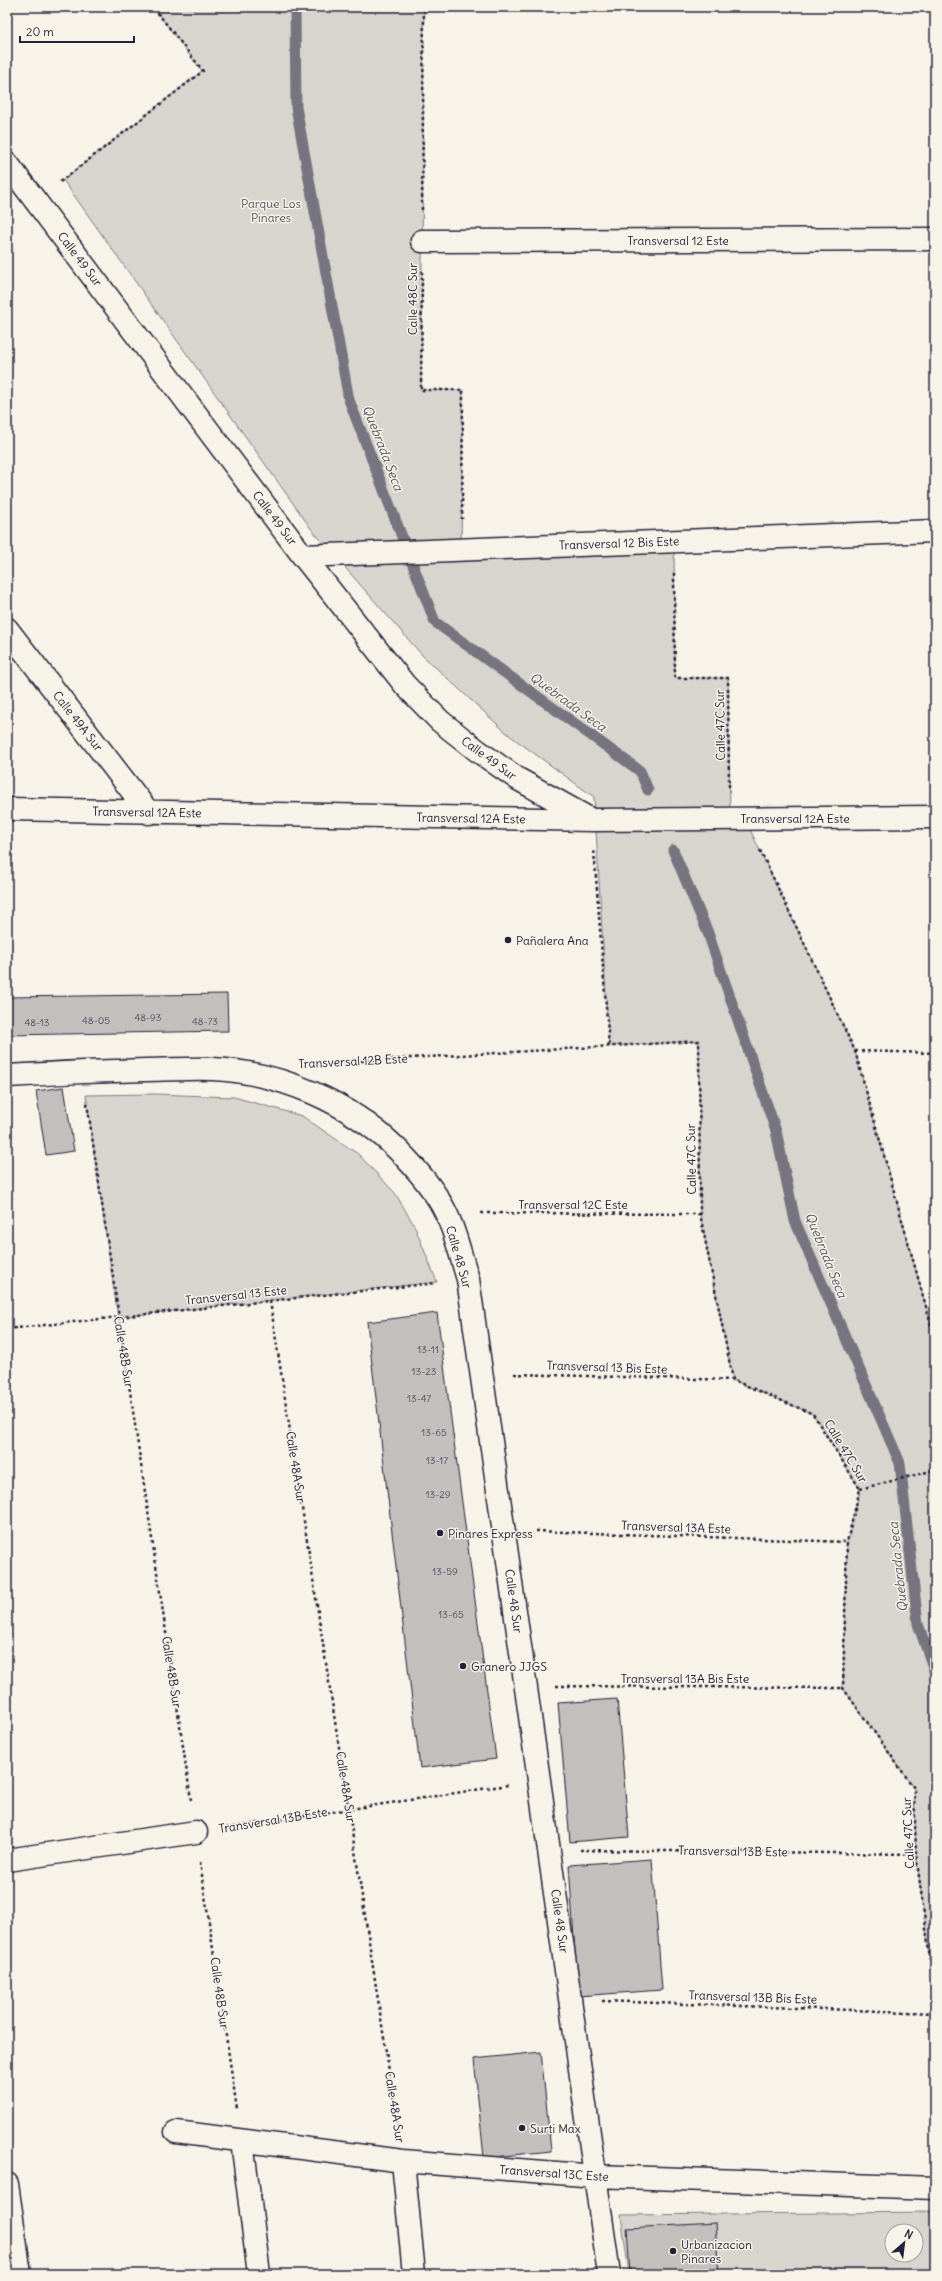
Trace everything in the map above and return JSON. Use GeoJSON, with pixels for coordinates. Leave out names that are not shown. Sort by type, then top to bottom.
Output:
{"type":"FeatureCollection","features":[{"type":"Feature","properties":{"kind":"street","name":"Calle 49 Sur"},"geometry":{"type":"LineString","coordinates":[[7,163],[303,556],[405,684],[440,721],[518,779],[592,820]]}},
{"type":"Feature","properties":{"kind":"street","name":"Transversal 12 Este"},"geometry":{"type":"LineString","coordinates":[[422,241],[935,239]]}},
{"type":"Feature","properties":{"kind":"street","name":"Transversal 12 Bis Este"},"geometry":{"type":"LineString","coordinates":[[303,556],[428,549],[935,531]]}},
{"type":"Feature","properties":{"kind":"street","name":"Calle 49A Sur"},"geometry":{"type":"LineString","coordinates":[[7,629],[149,813]]}},
{"type":"Feature","properties":{"kind":"street","name":"Transversal 12A Este"},"geometry":{"type":"LineString","coordinates":[[7,809],[149,813],[592,820],[935,817]]}},
{"type":"Feature","properties":{"kind":"street","name":"Calle 48 Sur"},"geometry":{"type":"LineString","coordinates":[[82,1071],[213,1069],[258,1076],[297,1087],[331,1101],[358,1117],[385,1137],[407,1159],[446,1213],[468,1279],[550,1849],[609,2274]]}},
{"type":"Feature","properties":{"kind":"street"},"geometry":{"type":"LineString","coordinates":[[7,1076],[82,1071]]}},
{"type":"Feature","properties":{"kind":"street"},"geometry":{"type":"LineString","coordinates":[[7,1860],[196,1832]]}},
{"type":"Feature","properties":{"kind":"street","name":"Transversal 13C Este"},"geometry":{"type":"LineString","coordinates":[[176,2132],[403,2161],[596,2176],[935,2188]]}},
{"type":"Feature","properties":{"kind":"street"},"geometry":{"type":"LineString","coordinates":[[242,2141],[259,2274]]}},
{"type":"Feature","properties":{"kind":"street"},"geometry":{"type":"LineString","coordinates":[[403,2161],[414,2274]]}},
{"type":"Feature","properties":{"kind":"street"},"geometry":{"type":"LineString","coordinates":[[7,2184],[20,2274]]}},
{"type":"Feature","properties":{"kind":"path"},"geometry":{"type":"LineString","coordinates":[[36,201],[203,71],[153,7]]}},
{"type":"Feature","properties":{"kind":"path","name":"Calle 48C Sur"},"geometry":{"type":"LineString","coordinates":[[424,7],[421,390],[463,390],[461,549]]}},
{"type":"Feature","properties":{"kind":"path","name":"Calle 47C Sur"},"geometry":{"type":"LineString","coordinates":[[674,540],[675,678],[728,678],[737,819],[855,1051],[935,1339]]}},
{"type":"Feature","properties":{"kind":"path"},"geometry":{"type":"LineString","coordinates":[[592,820],[609,1046]]}},
{"type":"Feature","properties":{"kind":"path","name":"Calle 47C Sur"},"geometry":{"type":"LineString","coordinates":[[699,1041],[700,1214],[733,1380],[813,1414],[860,1489],[847,1542],[843,1688],[914,1788],[916,1854],[935,1997]]}},
{"type":"Feature","properties":{"kind":"path","name":"Transversal 12B Este"},"geometry":{"type":"LineString","coordinates":[[324,1063],[699,1041]]}},
{"type":"Feature","properties":{"kind":"path"},"geometry":{"type":"LineString","coordinates":[[855,1051],[935,1053]]}},
{"type":"Feature","properties":{"kind":"path","name":"Calle 48B Sur"},"geometry":{"type":"LineString","coordinates":[[82,1071],[242,2141]]}},
{"type":"Feature","properties":{"kind":"path","name":"Transversal 12C Este"},"geometry":{"type":"LineString","coordinates":[[446,1213],[700,1214]]}},
{"type":"Feature","properties":{"kind":"path","name":"Transversal 13 Este"},"geometry":{"type":"LineString","coordinates":[[7,1329],[468,1279]]}},
{"type":"Feature","properties":{"kind":"path","name":"Calle 48A Sur"},"geometry":{"type":"LineString","coordinates":[[270,1301],[403,2161]]}},
{"type":"Feature","properties":{"kind":"path","name":"Transversal 13 Bis Este"},"geometry":{"type":"LineString","coordinates":[[481,1373],[733,1380]]}},
{"type":"Feature","properties":{"kind":"path"},"geometry":{"type":"LineString","coordinates":[[860,1489],[935,1470]]}},
{"type":"Feature","properties":{"kind":"path","name":"Transversal 13A Este"},"geometry":{"type":"LineString","coordinates":[[504,1530],[847,1542]]}},
{"type":"Feature","properties":{"kind":"path","name":"Transversal 13A Bis Este"},"geometry":{"type":"LineString","coordinates":[[526,1686],[843,1688]]}},
{"type":"Feature","properties":{"kind":"path","name":"Transversal 13B Este"},"geometry":{"type":"LineString","coordinates":[[196,1832],[540,1781]]}},
{"type":"Feature","properties":{"kind":"path","name":"Transversal 13B Este"},"geometry":{"type":"LineString","coordinates":[[550,1849],[916,1854]]}},
{"type":"Feature","properties":{"kind":"path","name":"Transversal 13B Bis Este"},"geometry":{"type":"LineString","coordinates":[[571,2000],[935,2012]]}},
{"type":"Feature","properties":{"kind":"green space","name":"Parque Los Pinares"},"geometry":{"type":"Polygon","coordinates":[[[153,7],[424,7],[421,390],[463,390],[461,548],[674,540],[675,678],[728,678],[730,819],[745,819],[855,1051],[935,1339],[935,1997],[916,1854],[914,1788],[843,1688],[847,1542],[860,1489],[813,1414],[733,1380],[700,1214],[699,1041],[609,1046],[594,797],[509,735],[422,655],[312,530],[63,180],[202,71],[153,7]]]}},
{"type":"Feature","properties":{"kind":"green space"},"geometry":{"type":"Polygon","coordinates":[[[154,1094],[234,1097],[302,1116],[358,1154],[395,1193],[414,1225],[437,1282],[118,1317],[86,1095],[154,1094]]]}},
{"type":"Feature","properties":{"kind":"green space"},"geometry":{"type":"Polygon","coordinates":[[[935,2212],[935,2274],[629,2274],[621,2215],[935,2212]]]}},
{"type":"Feature","properties":{"kind":"building"},"geometry":{"type":"Polygon","coordinates":[[[227,994],[228,1031],[7,1035],[7,997],[227,994]]]}},
{"type":"Feature","properties":{"kind":"building"},"geometry":{"type":"Polygon","coordinates":[[[64,1087],[74,1151],[46,1155],[36,1091],[64,1087]]]}},
{"type":"Feature","properties":{"kind":"building"},"geometry":{"type":"Polygon","coordinates":[[[437,1313],[496,1759],[420,1768],[367,1322],[437,1313]]]}},
{"type":"Feature","properties":{"kind":"building"},"geometry":{"type":"Polygon","coordinates":[[[617,1699],[629,1837],[570,1842],[558,1703],[617,1699]]]}},
{"type":"Feature","properties":{"kind":"building"},"geometry":{"type":"Polygon","coordinates":[[[652,1859],[662,1990],[578,1996],[569,1865],[652,1859]]]}},
{"type":"Feature","properties":{"kind":"building"},"geometry":{"type":"Polygon","coordinates":[[[541,2052],[551,2151],[484,2158],[474,2059],[541,2052]]]}},
{"type":"Feature","properties":{"kind":"building","name":"Urbanizacion Pinares"},"geometry":{"type":"Polygon","coordinates":[[[715,2223],[719,2274],[630,2274],[627,2228],[715,2223]]]}},
{"type":"Feature","properties":{"kind":"waterway","name":"Quebrada Seca"},"geometry":{"type":"LineString","coordinates":[[295,7],[296,107],[349,400],[435,622],[640,771],[648,790]]}},
{"type":"Feature","properties":{"kind":"waterway","name":"Quebrada Seca"},"geometry":{"type":"LineString","coordinates":[[673,850],[708,933],[776,1131],[795,1221],[900,1463],[918,1624],[935,1673]]}},
{"type":"Feature","properties":{"kind":"place","name":"Pañalera Ana"},"geometry":{"type":"Point","coordinates":[508,940]}},
{"type":"Feature","properties":{"kind":"place","name":"Pinares Express"},"geometry":{"type":"Point","coordinates":[440,1533]}},
{"type":"Feature","properties":{"kind":"place","name":"Granero JJGS"},"geometry":{"type":"Point","coordinates":[463,1666]}},
{"type":"Feature","properties":{"kind":"place","name":"Surti Max"},"geometry":{"type":"Point","coordinates":[522,2128]}},
{"type":"Feature","properties":{"kind":"place","name":"Urbanizacion Pinares"},"geometry":{"type":"Point","coordinates":[673,2251]}}]}
